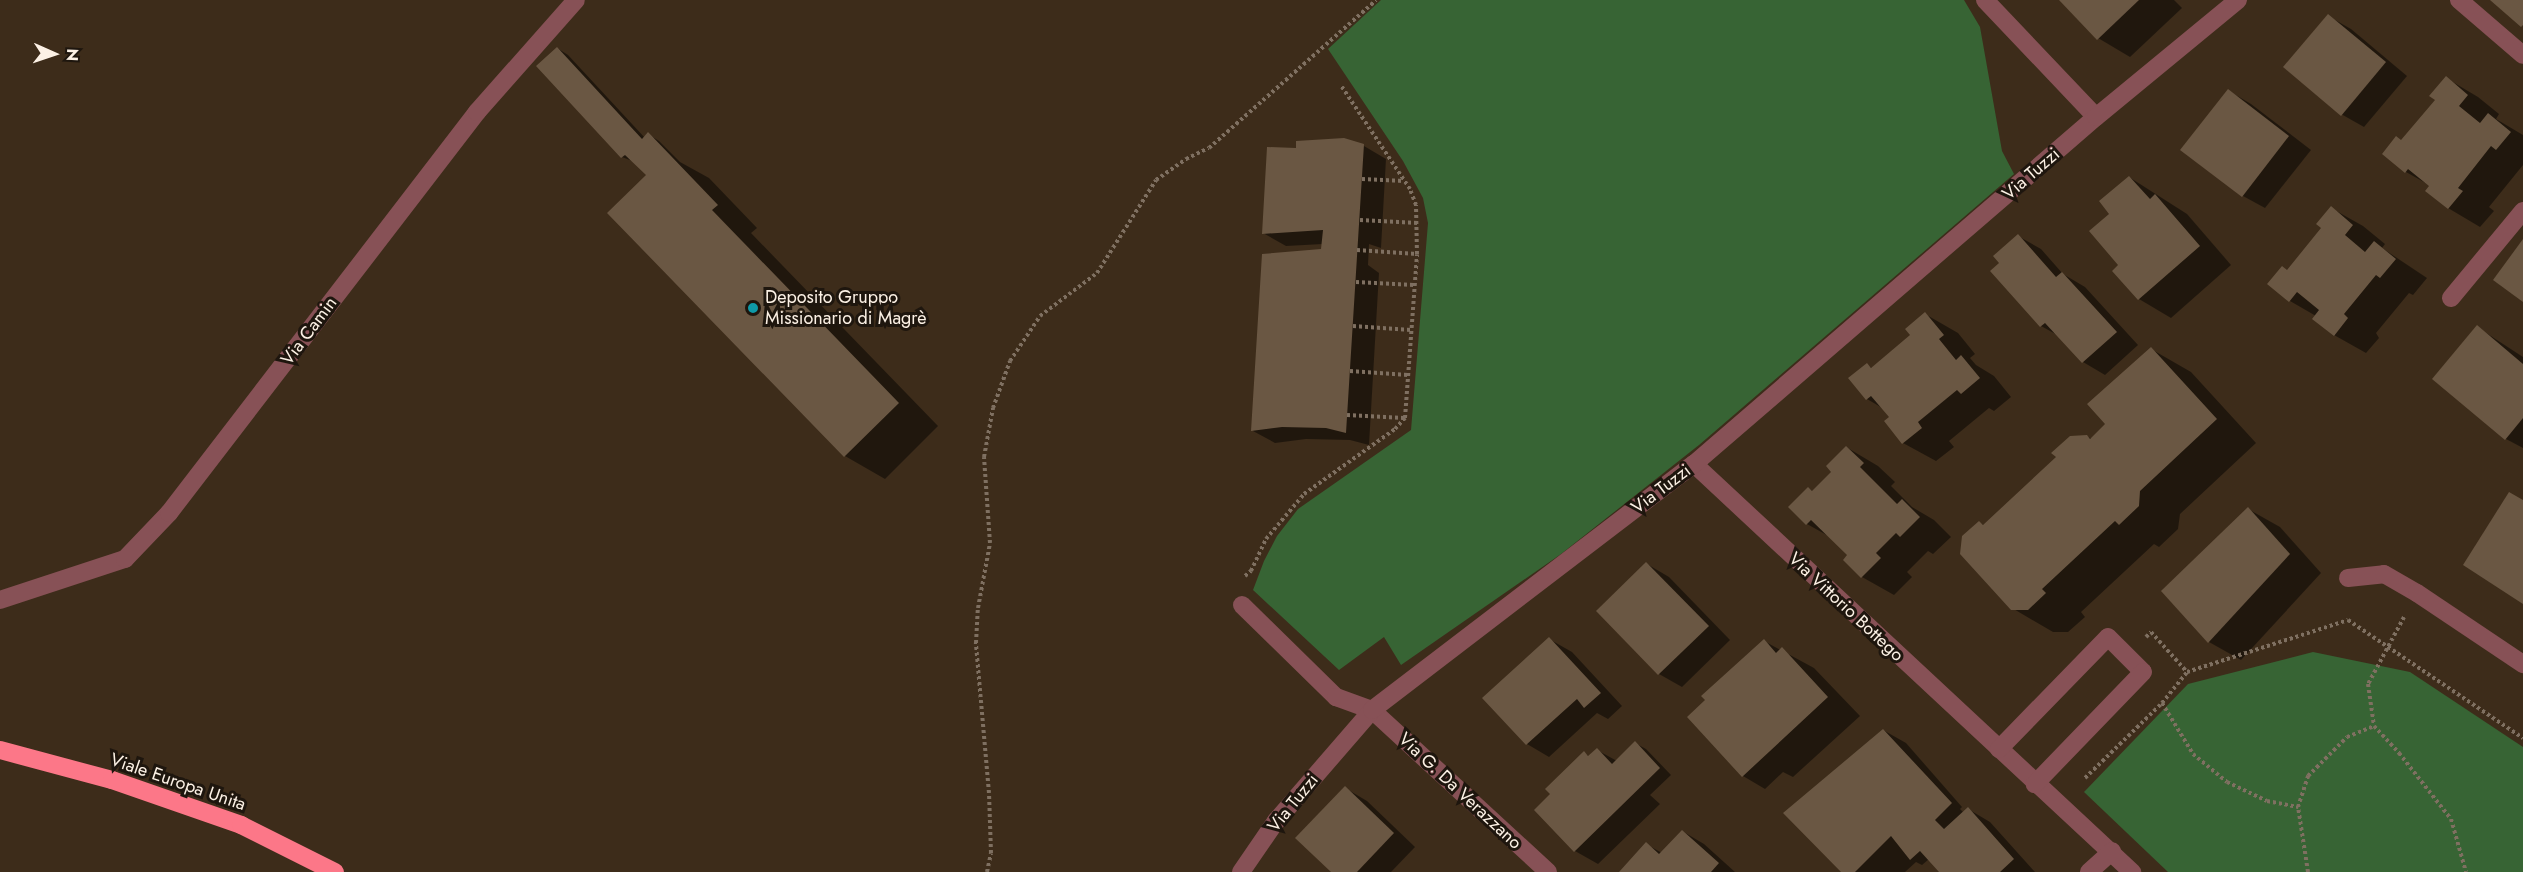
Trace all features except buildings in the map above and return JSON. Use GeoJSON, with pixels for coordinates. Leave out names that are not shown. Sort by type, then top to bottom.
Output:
{"type":"FeatureCollection","features":[{"type":"Feature","properties":{"kind":"highway","name":"Viale Europa Unita"},"geometry":{"type":"LineString","coordinates":[[0,750],[112,780],[241,825],[335,872]]}},
{"type":"Feature","properties":{"kind":"street","name":"Via Camin"},"geometry":{"type":"LineString","coordinates":[[0,600],[125,559],[169,513],[477,112],[576,0]]}},
{"type":"Feature","properties":{"kind":"street"},"geometry":{"type":"LineString","coordinates":[[1985,0],[2096,117]]}},
{"type":"Feature","properties":{"kind":"street","name":"Via Tuzzi"},"geometry":{"type":"LineString","coordinates":[[1241,872],[1276,821],[1372,710],[1694,464],[2096,117],[2238,0]]}},
{"type":"Feature","properties":{"kind":"street"},"geometry":{"type":"LineString","coordinates":[[2459,0],[2523,55]]}},
{"type":"Feature","properties":{"kind":"street"},"geometry":{"type":"LineString","coordinates":[[2451,298],[2523,211]]}},
{"type":"Feature","properties":{"kind":"street","name":"Via Vittorio Bottego"},"geometry":{"type":"LineString","coordinates":[[1694,464],[2132,872]]}},
{"type":"Feature","properties":{"kind":"street"},"geometry":{"type":"LineString","coordinates":[[2348,578],[2384,574],[2417,593],[2523,664]]}},
{"type":"Feature","properties":{"kind":"street"},"geometry":{"type":"LineString","coordinates":[[1242,605],[1336,697],[1372,710]]}},
{"type":"Feature","properties":{"kind":"street"},"geometry":{"type":"LineString","coordinates":[[1999,749],[2108,637],[2143,672],[2035,784]]}},
{"type":"Feature","properties":{"kind":"street","name":"Via G. Da Verazzano"},"geometry":{"type":"LineString","coordinates":[[1372,710],[1548,872]]}},
{"type":"Feature","properties":{"kind":"street"},"geometry":{"type":"LineString","coordinates":[[2089,872],[2112,851]]}},
{"type":"Feature","properties":{"kind":"path"},"geometry":{"type":"LineString","coordinates":[[987,872],[991,853],[989,793],[976,643],[978,608],[990,543],[984,457],[993,408],[1007,369],[1040,316],[1097,273],[1156,180],[1186,159],[1209,148],[1376,0]]}},
{"type":"Feature","properties":{"kind":"path"},"geometry":{"type":"LineString","coordinates":[[1242,579],[1251,571],[1266,539],[1304,494],[1395,429],[1405,418],[1417,254],[1416,205],[1404,181],[1342,87]]}},
{"type":"Feature","properties":{"kind":"path"},"geometry":{"type":"LineString","coordinates":[[1362,179],[1404,181]]}},
{"type":"Feature","properties":{"kind":"path"},"geometry":{"type":"LineString","coordinates":[[1360,220],[1418,224]]}},
{"type":"Feature","properties":{"kind":"path"},"geometry":{"type":"LineString","coordinates":[[1357,250],[1417,254]]}},
{"type":"Feature","properties":{"kind":"path"},"geometry":{"type":"LineString","coordinates":[[1356,282],[1414,285]]}},
{"type":"Feature","properties":{"kind":"path"},"geometry":{"type":"LineString","coordinates":[[1353,326],[1411,330]]}},
{"type":"Feature","properties":{"kind":"path"},"geometry":{"type":"LineString","coordinates":[[1350,371],[1408,375]]}},
{"type":"Feature","properties":{"kind":"path"},"geometry":{"type":"LineString","coordinates":[[1347,415],[1405,418]]}},
{"type":"Feature","properties":{"kind":"path"},"geometry":{"type":"LineString","coordinates":[[2417,593],[2368,684],[2374,726],[2399,753],[2451,819],[2466,872]]}},
{"type":"Feature","properties":{"kind":"path"},"geometry":{"type":"LineString","coordinates":[[2057,804],[2162,703],[2187,672],[2348,620],[2523,738]]}},
{"type":"Feature","properties":{"kind":"path"},"geometry":{"type":"LineString","coordinates":[[2162,703],[2193,754],[2227,782],[2267,801],[2298,807]]}},
{"type":"Feature","properties":{"kind":"path"},"geometry":{"type":"LineString","coordinates":[[2308,872],[2298,807],[2308,776],[2347,737],[2374,726]]}},
{"type":"Feature","properties":{"kind":"green space"},"geometry":{"type":"Polygon","coordinates":[[[1381,0],[1964,0],[1980,27],[2002,151],[2014,174],[1699,445],[1561,554],[1401,665],[1384,637],[1339,670],[1253,590],[1277,536],[1298,509],[1411,430],[1428,223],[1423,198],[1403,161],[1328,49],[1381,0]]]}},
{"type":"Feature","properties":{"kind":"green space"},"geometry":{"type":"Polygon","coordinates":[[[2313,652],[2410,672],[2523,747],[2523,872],[2168,872],[2084,792],[2188,684],[2313,652]]]}},
{"type":"Feature","properties":{"kind":"place","name":"Deposito Gruppo Missionario di Magrè"},"geometry":{"type":"Point","coordinates":[753,308]}}]}
